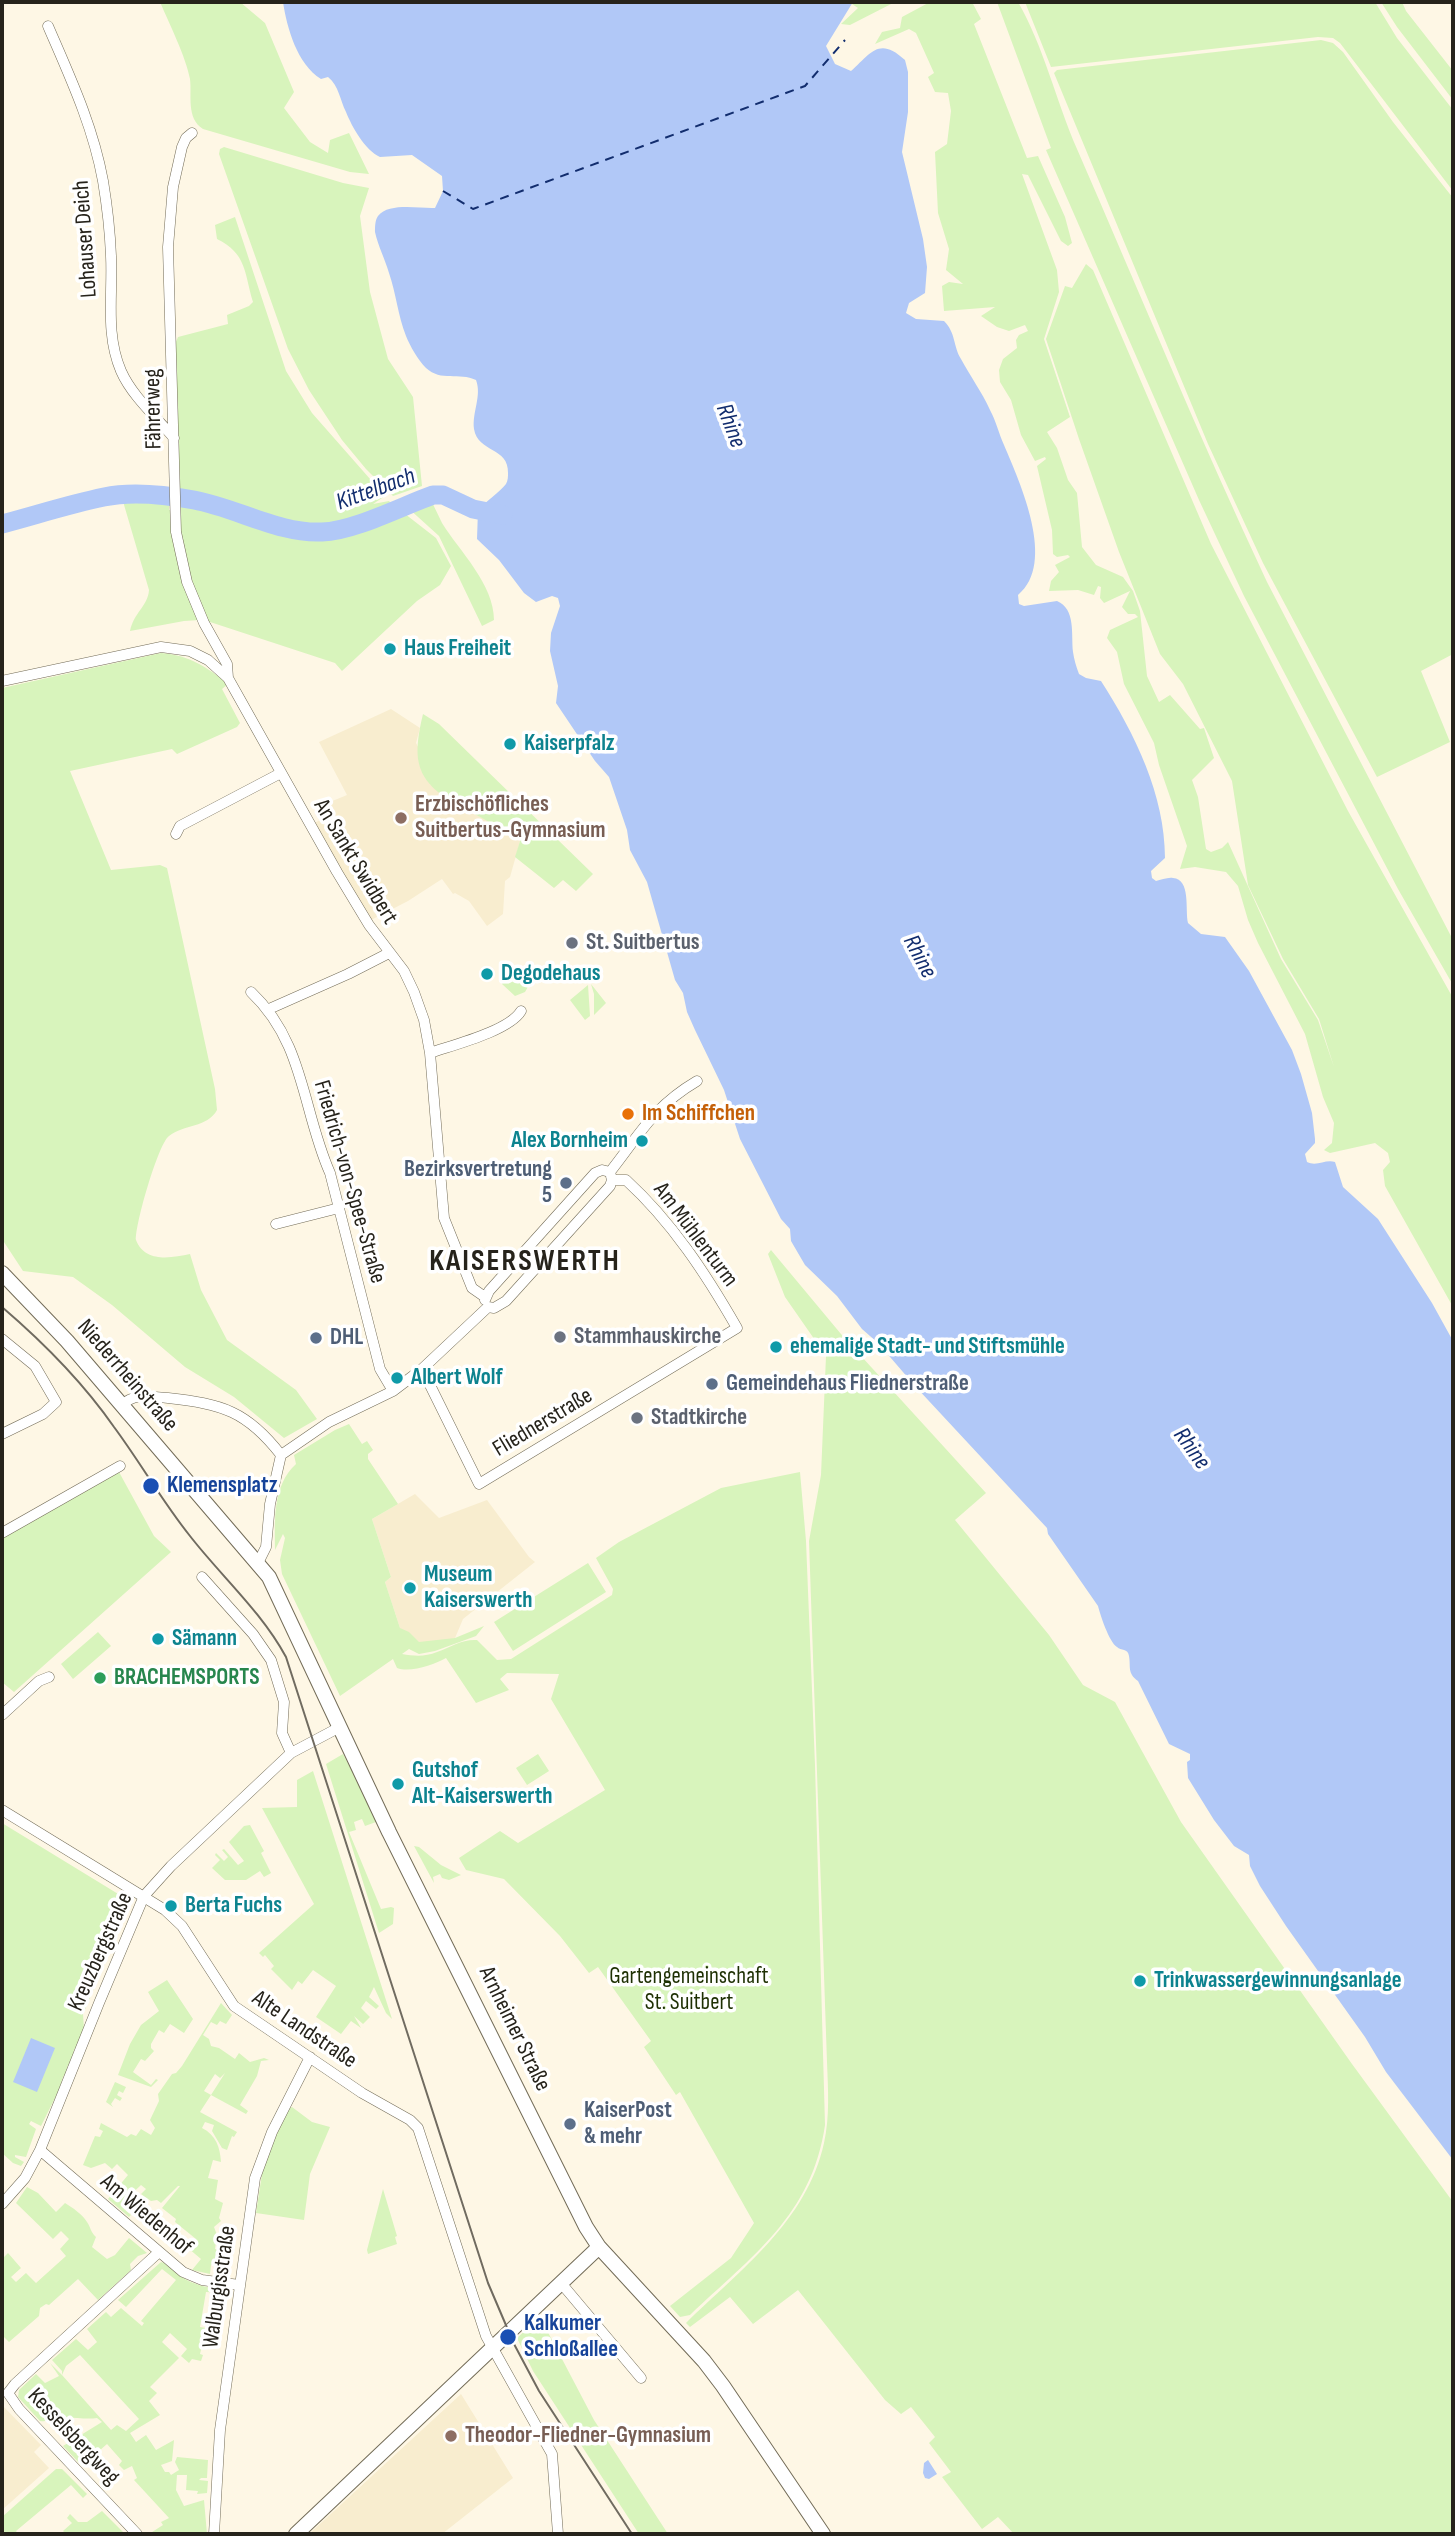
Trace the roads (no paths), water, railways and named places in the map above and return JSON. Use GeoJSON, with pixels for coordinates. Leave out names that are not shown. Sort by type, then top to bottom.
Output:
{"type":"FeatureCollection","features":[{"type":"Feature","properties":{"kind":"main road","name":"Niederrheinstraße"},"geometry":{"type":"LineString","coordinates":[[2,1273],[126,1401],[214,1512]]}},
{"type":"Feature","properties":{"kind":"main road","name":"Arnheimer Straße"},"geometry":{"type":"LineString","coordinates":[[214,1512],[269,1577],[586,2227],[599,2247],[710,2369],[823,2534]]}},
{"type":"Feature","properties":{"kind":"main road"},"geometry":{"type":"LineString","coordinates":[[296,2534],[489,2342],[561,2283],[599,2247]]}},
{"type":"Feature","properties":{"kind":"street","name":"Lohauser Deich"},"geometry":{"type":"LineString","coordinates":[[48,26],[88,121],[99,162],[111,256],[110,320],[121,370],[129,385],[174,438]]}},
{"type":"Feature","properties":{"kind":"street","name":"Fährerweg"},"geometry":{"type":"LineString","coordinates":[[192,133],[182,147],[169,218],[175,510],[178,544],[187,582],[204,623],[228,664],[228,678]]}},
{"type":"Feature","properties":{"kind":"street","name":"An Sankt Swidbert"},"geometry":{"type":"LineString","coordinates":[[2,681],[161,647],[190,651],[208,660],[228,678],[279,774],[337,872],[389,953],[404,971],[414,992],[424,1020],[430,1053],[444,1218],[472,1288],[487,1302]]}},
{"type":"Feature","properties":{"kind":"street"},"geometry":{"type":"LineString","coordinates":[[177,834],[180,826],[279,774]]}},
{"type":"Feature","properties":{"kind":"street"},"geometry":{"type":"LineString","coordinates":[[269,1009],[389,953]]}},
{"type":"Feature","properties":{"kind":"street","name":"Friedrich-von-Spee-Straße"},"geometry":{"type":"LineString","coordinates":[[251,992],[269,1009],[296,1063],[339,1208],[380,1369],[393,1391]]}},
{"type":"Feature","properties":{"kind":"street"},"geometry":{"type":"LineString","coordinates":[[430,1053],[493,1030],[511,1021],[520,1011]]}},
{"type":"Feature","properties":{"kind":"street"},"geometry":{"type":"LineString","coordinates":[[487,1302],[494,1308],[506,1301],[610,1186],[611,1176],[652,1115],[667,1100],[697,1081]]}},
{"type":"Feature","properties":{"kind":"street"},"geometry":{"type":"LineString","coordinates":[[258,1563],[266,1547],[272,1492],[281,1455],[344,1414],[393,1391],[422,1368],[487,1302],[595,1173],[602,1170],[611,1176]]}},
{"type":"Feature","properties":{"kind":"street","name":"Am Mühlenturm"},"geometry":{"type":"LineString","coordinates":[[611,1176],[626,1180],[657,1211],[707,1278],[737,1328]]}},
{"type":"Feature","properties":{"kind":"street"},"geometry":{"type":"LineString","coordinates":[[276,1224],[339,1208]]}},
{"type":"Feature","properties":{"kind":"street","name":"Fliednerstraße"},"geometry":{"type":"LineString","coordinates":[[422,1368],[479,1484],[737,1328]]}},
{"type":"Feature","properties":{"kind":"street"},"geometry":{"type":"LineString","coordinates":[[2,1339],[35,1366],[56,1402],[43,1414],[2,1434]]}},
{"type":"Feature","properties":{"kind":"street"},"geometry":{"type":"LineString","coordinates":[[126,1401],[143,1396],[216,1405],[254,1425],[281,1455]]}},
{"type":"Feature","properties":{"kind":"street"},"geometry":{"type":"LineString","coordinates":[[2,1533],[120,1466]]}},
{"type":"Feature","properties":{"kind":"street"},"geometry":{"type":"LineString","coordinates":[[202,1577],[253,1634],[271,1660],[284,1702],[282,1733],[291,1753]]}},
{"type":"Feature","properties":{"kind":"street"},"geometry":{"type":"LineString","coordinates":[[2,1715],[39,1681],[49,1677]]}},
{"type":"Feature","properties":{"kind":"street","name":"Kreuzbergstraße"},"geometry":{"type":"LineString","coordinates":[[2,2204],[26,2178],[40,2150],[144,1896],[171,1866],[291,1753],[340,1727]]}},
{"type":"Feature","properties":{"kind":"street","name":"Alte Landstraße"},"geometry":{"type":"LineString","coordinates":[[2,1810],[144,1896],[178,1921],[234,2006],[362,2093],[410,2120],[421,2132],[489,2342],[552,2454],[558,2534]]}},
{"type":"Feature","properties":{"kind":"street","name":"Walburgisstraße"},"geometry":{"type":"LineString","coordinates":[[214,2534],[220,2430],[258,2167],[276,2122],[310,2057]]}},
{"type":"Feature","properties":{"kind":"street","name":"Am Wiedenhof"},"geometry":{"type":"LineString","coordinates":[[40,2150],[190,2276],[239,2285]]}},
{"type":"Feature","properties":{"kind":"street","name":"Kesselsbergweg"},"geometry":{"type":"LineString","coordinates":[[138,2534],[19,2409],[8,2393],[159,2252]]}},
{"type":"Feature","properties":{"kind":"street"},"geometry":{"type":"LineString","coordinates":[[561,2283],[641,2378]]}},
{"type":"Feature","properties":{"kind":"water","name":"Rhine"},"geometry":{"type":"Polygon","coordinates":[[[283,2],[853,2],[826,46],[835,64],[851,71],[870,53],[882,48],[905,60],[908,72],[908,112],[902,152],[927,267],[925,293],[909,303],[906,313],[916,319],[944,321],[948,326],[958,354],[992,414],[1018,480],[1032,522],[1035,543],[1035,563],[1029,581],[1018,595],[1019,604],[1024,606],[1057,601],[1067,610],[1071,623],[1073,655],[1079,674],[1101,681],[1136,744],[1154,788],[1164,834],[1165,858],[1151,871],[1152,878],[1156,881],[1169,878],[1179,880],[1185,889],[1188,923],[1201,934],[1225,937],[1249,971],[1292,1050],[1301,1074],[1312,1113],[1315,1139],[1315,1143],[1305,1154],[1307,1162],[1335,1162],[1343,1187],[1378,1219],[1453,1341],[1453,2160],[1386,2072],[1365,2037],[1286,1926],[1260,1886],[1250,1866],[1249,1855],[1234,1846],[1214,1820],[1188,1778],[1187,1762],[1190,1760],[1190,1754],[1169,1744],[1131,1672],[1128,1653],[1111,1640],[1098,1606],[1048,1534],[1047,1528],[878,1343],[862,1329],[837,1296],[805,1265],[791,1241],[790,1229],[781,1219],[740,1139],[724,1090],[687,1012],[647,882],[630,850],[627,830],[609,777],[556,703],[558,686],[550,651],[551,633],[560,606],[558,598],[552,596],[536,602],[524,593],[499,560],[477,539],[478,510],[506,484],[508,473],[504,459],[481,442],[474,429],[478,392],[476,380],[438,375],[426,368],[417,357],[403,328],[376,237],[376,222],[378,216],[390,209],[435,208],[443,191],[442,176],[412,155],[380,157],[369,149],[352,124],[332,81],[328,77],[321,79],[299,55],[290,34],[283,2]]]}},
{"type":"Feature","properties":{"kind":"water"},"geometry":{"type":"Polygon","coordinates":[[[31,2038],[55,2048],[37,2092],[13,2082],[31,2038]]]}},
{"type":"Feature","properties":{"kind":"water"},"geometry":{"type":"Polygon","coordinates":[[[928,2460],[937,2474],[929,2479],[925,2478],[923,2473],[924,2463],[928,2460]]]}},
{"type":"Feature","properties":{"kind":"waterway","name":"Kittelbach"},"geometry":{"type":"LineString","coordinates":[[2,524],[91,500],[137,494],[194,500],[306,532],[335,531],[433,495],[443,495],[473,509],[503,515]]}},
{"type":"Feature","properties":{"kind":"tram line"},"geometry":{"type":"LineString","coordinates":[[2,1307],[76,1378],[102,1410],[180,1523],[265,1624],[286,1657],[488,2283],[514,2344],[539,2391],[632,2534]]}},
{"type":"Feature","properties":{"kind":"place","name":"Haus Freiheit"},"geometry":{"type":"Point","coordinates":[390,649]}},
{"type":"Feature","properties":{"kind":"place","name":"Kaiserpfalz"},"geometry":{"type":"Point","coordinates":[510,744]}},
{"type":"Feature","properties":{"kind":"place","name":"Erzbischöfliches Suitbertus-Gymnasium"},"geometry":{"type":"Point","coordinates":[401,818]}},
{"type":"Feature","properties":{"kind":"place","name":"St. Suitbertus"},"geometry":{"type":"Point","coordinates":[572,943]}},
{"type":"Feature","properties":{"kind":"place","name":"Degodehaus"},"geometry":{"type":"Point","coordinates":[487,974]}},
{"type":"Feature","properties":{"kind":"place","name":"Im Schiffchen"},"geometry":{"type":"Point","coordinates":[628,1114]}},
{"type":"Feature","properties":{"kind":"place","name":"Alex Bornheim"},"geometry":{"type":"Point","coordinates":[642,1141]}},
{"type":"Feature","properties":{"kind":"place","name":"Bezirksvertretung 5"},"geometry":{"type":"Point","coordinates":[566,1183]}},
{"type":"Feature","properties":{"kind":"place","name":"Stammhauskirche"},"geometry":{"type":"Point","coordinates":[560,1337]}},
{"type":"Feature","properties":{"kind":"place","name":"DHL"},"geometry":{"type":"Point","coordinates":[316,1338]}},
{"type":"Feature","properties":{"kind":"place","name":"ehemalige Stadt- und Stiftsmühle"},"geometry":{"type":"Point","coordinates":[776,1347]}},
{"type":"Feature","properties":{"kind":"place","name":"Albert Wolf"},"geometry":{"type":"Point","coordinates":[397,1378]}},
{"type":"Feature","properties":{"kind":"place","name":"Gemeindehaus Fliednerstraße"},"geometry":{"type":"Point","coordinates":[712,1384]}},
{"type":"Feature","properties":{"kind":"place","name":"Stadtkirche"},"geometry":{"type":"Point","coordinates":[637,1418]}},
{"type":"Feature","properties":{"kind":"place","name":"Klemensplatz"},"geometry":{"type":"Point","coordinates":[151,1486]}},
{"type":"Feature","properties":{"kind":"place","name":"Museum Kaiserswerth"},"geometry":{"type":"Point","coordinates":[410,1588]}},
{"type":"Feature","properties":{"kind":"place","name":"Sämann"},"geometry":{"type":"Point","coordinates":[158,1639]}},
{"type":"Feature","properties":{"kind":"place","name":"BRACHEMSPORTS"},"geometry":{"type":"Point","coordinates":[100,1678]}},
{"type":"Feature","properties":{"kind":"place","name":"Gutshof Alt-Kaiserswerth"},"geometry":{"type":"Point","coordinates":[398,1784]}},
{"type":"Feature","properties":{"kind":"place","name":"Berta Fuchs"},"geometry":{"type":"Point","coordinates":[171,1906]}},
{"type":"Feature","properties":{"kind":"place","name":"Trinkwassergewinnungsanlage"},"geometry":{"type":"Point","coordinates":[1140,1981]}},
{"type":"Feature","properties":{"kind":"place","name":"KaiserPost & mehr"},"geometry":{"type":"Point","coordinates":[570,2124]}},
{"type":"Feature","properties":{"kind":"place","name":"Kalkumer Schloßallee"},"geometry":{"type":"Point","coordinates":[508,2337]}},
{"type":"Feature","properties":{"kind":"place","name":"Theodor-Fliedner-Gymnasium"},"geometry":{"type":"Point","coordinates":[451,2436]}},
{"type":"Feature","properties":{"kind":"district","name":"KAISERSWERTH"},"geometry":{"type":"Point","coordinates":[525,1262]}},
{"type":"Feature","properties":{"kind":"park label","name":"Gartengemeinschaft St. Suitbert"},"geometry":{"type":"Point","coordinates":[689,1990]}}]}
